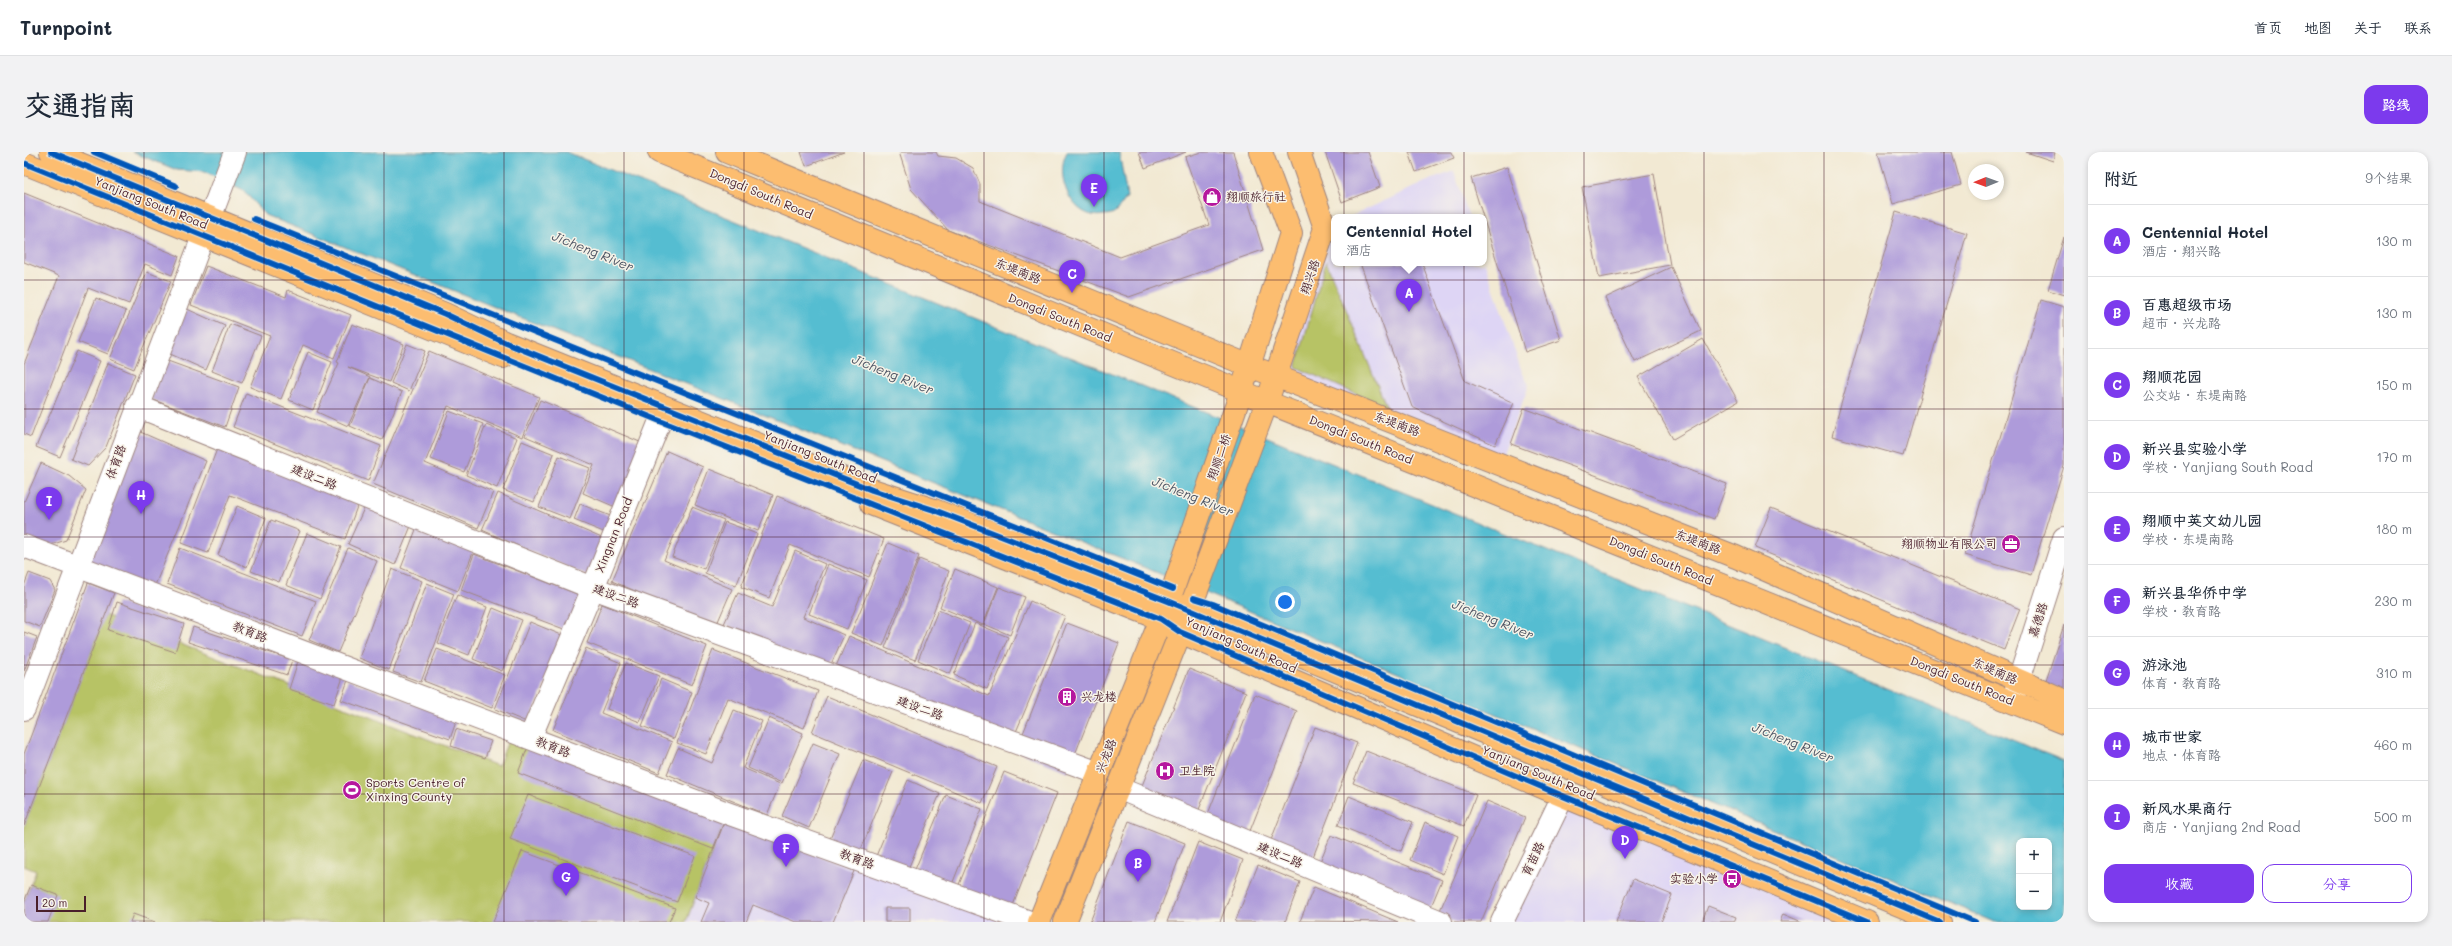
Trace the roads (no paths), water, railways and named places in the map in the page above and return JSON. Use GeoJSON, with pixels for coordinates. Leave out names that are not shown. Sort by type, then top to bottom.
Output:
{"type":"FeatureCollection","features":[{"type":"Feature","properties":{"kind":"main road","name":"Yanjiang South Road"},"geometry":{"type":"LineString","coordinates":[[51,152],[208,226],[660,420],[1167,603],[1192,604],[1940,922]]}},
{"type":"Feature","properties":{"kind":"main road","name":"Dongdi South Road"},"geometry":{"type":"LineString","coordinates":[[659,152],[1267,402],[2016,692],[2064,723]]}},
{"type":"Feature","properties":{"kind":"main road","name":"东堤南路"},"geometry":{"type":"LineString","coordinates":[[727,152],[1250,366],[1736,556],[2016,692],[2064,700]]}},
{"type":"Feature","properties":{"kind":"main road"},"geometry":{"type":"LineString","coordinates":[[1242,392],[1291,233],[1261,152]]}},
{"type":"Feature","properties":{"kind":"main road","name":"翔兴路"},"geometry":{"type":"LineString","coordinates":[[1267,402],[1326,228],[1299,152]]}},
{"type":"Feature","properties":{"kind":"main road","name":"Yanjiang South Road"},"geometry":{"type":"LineString","coordinates":[[24,163],[208,226],[446,314],[521,349],[872,490],[934,510],[1167,603],[1180,632],[1563,796],[1867,922]]}},
{"type":"Feature","properties":{"kind":"main road","name":"翔顺二桥"},"geometry":{"type":"LineString","coordinates":[[1167,603],[1242,392]]}},
{"type":"Feature","properties":{"kind":"main road"},"geometry":{"type":"LineString","coordinates":[[1192,604],[1267,402]]}},
{"type":"Feature","properties":{"kind":"main road","name":"兴龙路"},"geometry":{"type":"LineString","coordinates":[[1039,922],[1167,603]]}},
{"type":"Feature","properties":{"kind":"main road","name":"兴龙路"},"geometry":{"type":"LineString","coordinates":[[1065,922],[1192,604]]}},
{"type":"Feature","properties":{"kind":"street","name":"体育路"},"geometry":{"type":"LineString","coordinates":[[24,709],[137,406],[208,226],[214,202],[235,152]]}},
{"type":"Feature","properties":{"kind":"street","name":"建设二路"},"geometry":{"type":"LineString","coordinates":[[137,406],[593,588],[1099,773]]}},
{"type":"Feature","properties":{"kind":"street","name":"Xingnan Road"},"geometry":{"type":"LineString","coordinates":[[530,738],[593,588],[660,420]]}},
{"type":"Feature","properties":{"kind":"street","name":"嘉德路"},"geometry":{"type":"LineString","coordinates":[[2016,692],[2064,538]]}},
{"type":"Feature","properties":{"kind":"street","name":"教育路"},"geometry":{"type":"LineString","coordinates":[[24,546],[727,813],[1030,922]]}},
{"type":"Feature","properties":{"kind":"street","name":"建设二路"},"geometry":{"type":"LineString","coordinates":[[1118,788],[1441,922]]}},
{"type":"Feature","properties":{"kind":"street","name":"育苗路"},"geometry":{"type":"LineString","coordinates":[[1502,922],[1563,796]]}},
{"type":"Feature","properties":{"kind":"water","name":"Jicheng River"},"geometry":{"type":"Polygon","coordinates":[[[132,152],[566,152],[2064,761],[2064,922],[1995,922],[1146,568],[265,215],[244,191],[204,172],[177,170],[132,152]]]}},
{"type":"Feature","properties":{"kind":"water"},"geometry":{"type":"Polygon","coordinates":[[[1067,152],[1119,152],[1127,197],[1114,213],[1107,215],[1093,215],[1083,211],[1075,204],[1064,184],[1063,162],[1067,152]]]}},
{"type":"Feature","properties":{"kind":"place","name":"翔顺旅行社"},"geometry":{"type":"Point","coordinates":[1212,197]}},
{"type":"Feature","properties":{"kind":"place","name":"翔顺中英文幼儿园"},"geometry":{"type":"Point","coordinates":[1094,207]}},
{"type":"Feature","properties":{"kind":"place","name":"翔顺花园"},"geometry":{"type":"Point","coordinates":[1072,293]}},
{"type":"Feature","properties":{"kind":"place","name":"Centennial Hotel"},"geometry":{"type":"Point","coordinates":[1409,312]}},
{"type":"Feature","properties":{"kind":"place","name":"城市世家"},"geometry":{"type":"Point","coordinates":[141,514]}},
{"type":"Feature","properties":{"kind":"place","name":"新风水果商行"},"geometry":{"type":"Point","coordinates":[49,520]}},
{"type":"Feature","properties":{"kind":"place","name":"翔顺物业有限公司"},"geometry":{"type":"Point","coordinates":[2011,544]}},
{"type":"Feature","properties":{"kind":"place","name":"兴龙楼"},"geometry":{"type":"Point","coordinates":[1067,697]}},
{"type":"Feature","properties":{"kind":"place","name":"卫生院"},"geometry":{"type":"Point","coordinates":[1165,771]}},
{"type":"Feature","properties":{"kind":"place","name":"Sports Centre of Xinxing County"},"geometry":{"type":"Point","coordinates":[352,790]}},
{"type":"Feature","properties":{"kind":"place","name":"新兴县实验小学"},"geometry":{"type":"Point","coordinates":[1625,859]}},
{"type":"Feature","properties":{"kind":"place","name":"新兴县华侨中学"},"geometry":{"type":"Point","coordinates":[786,867]}},
{"type":"Feature","properties":{"kind":"place","name":"实验小学"},"geometry":{"type":"Point","coordinates":[1732,879]}},
{"type":"Feature","properties":{"kind":"place","name":"百惠超级市场"},"geometry":{"type":"Point","coordinates":[1138,882]}},
{"type":"Feature","properties":{"kind":"place","name":"游泳池"},"geometry":{"type":"Point","coordinates":[566,896]}}]}
